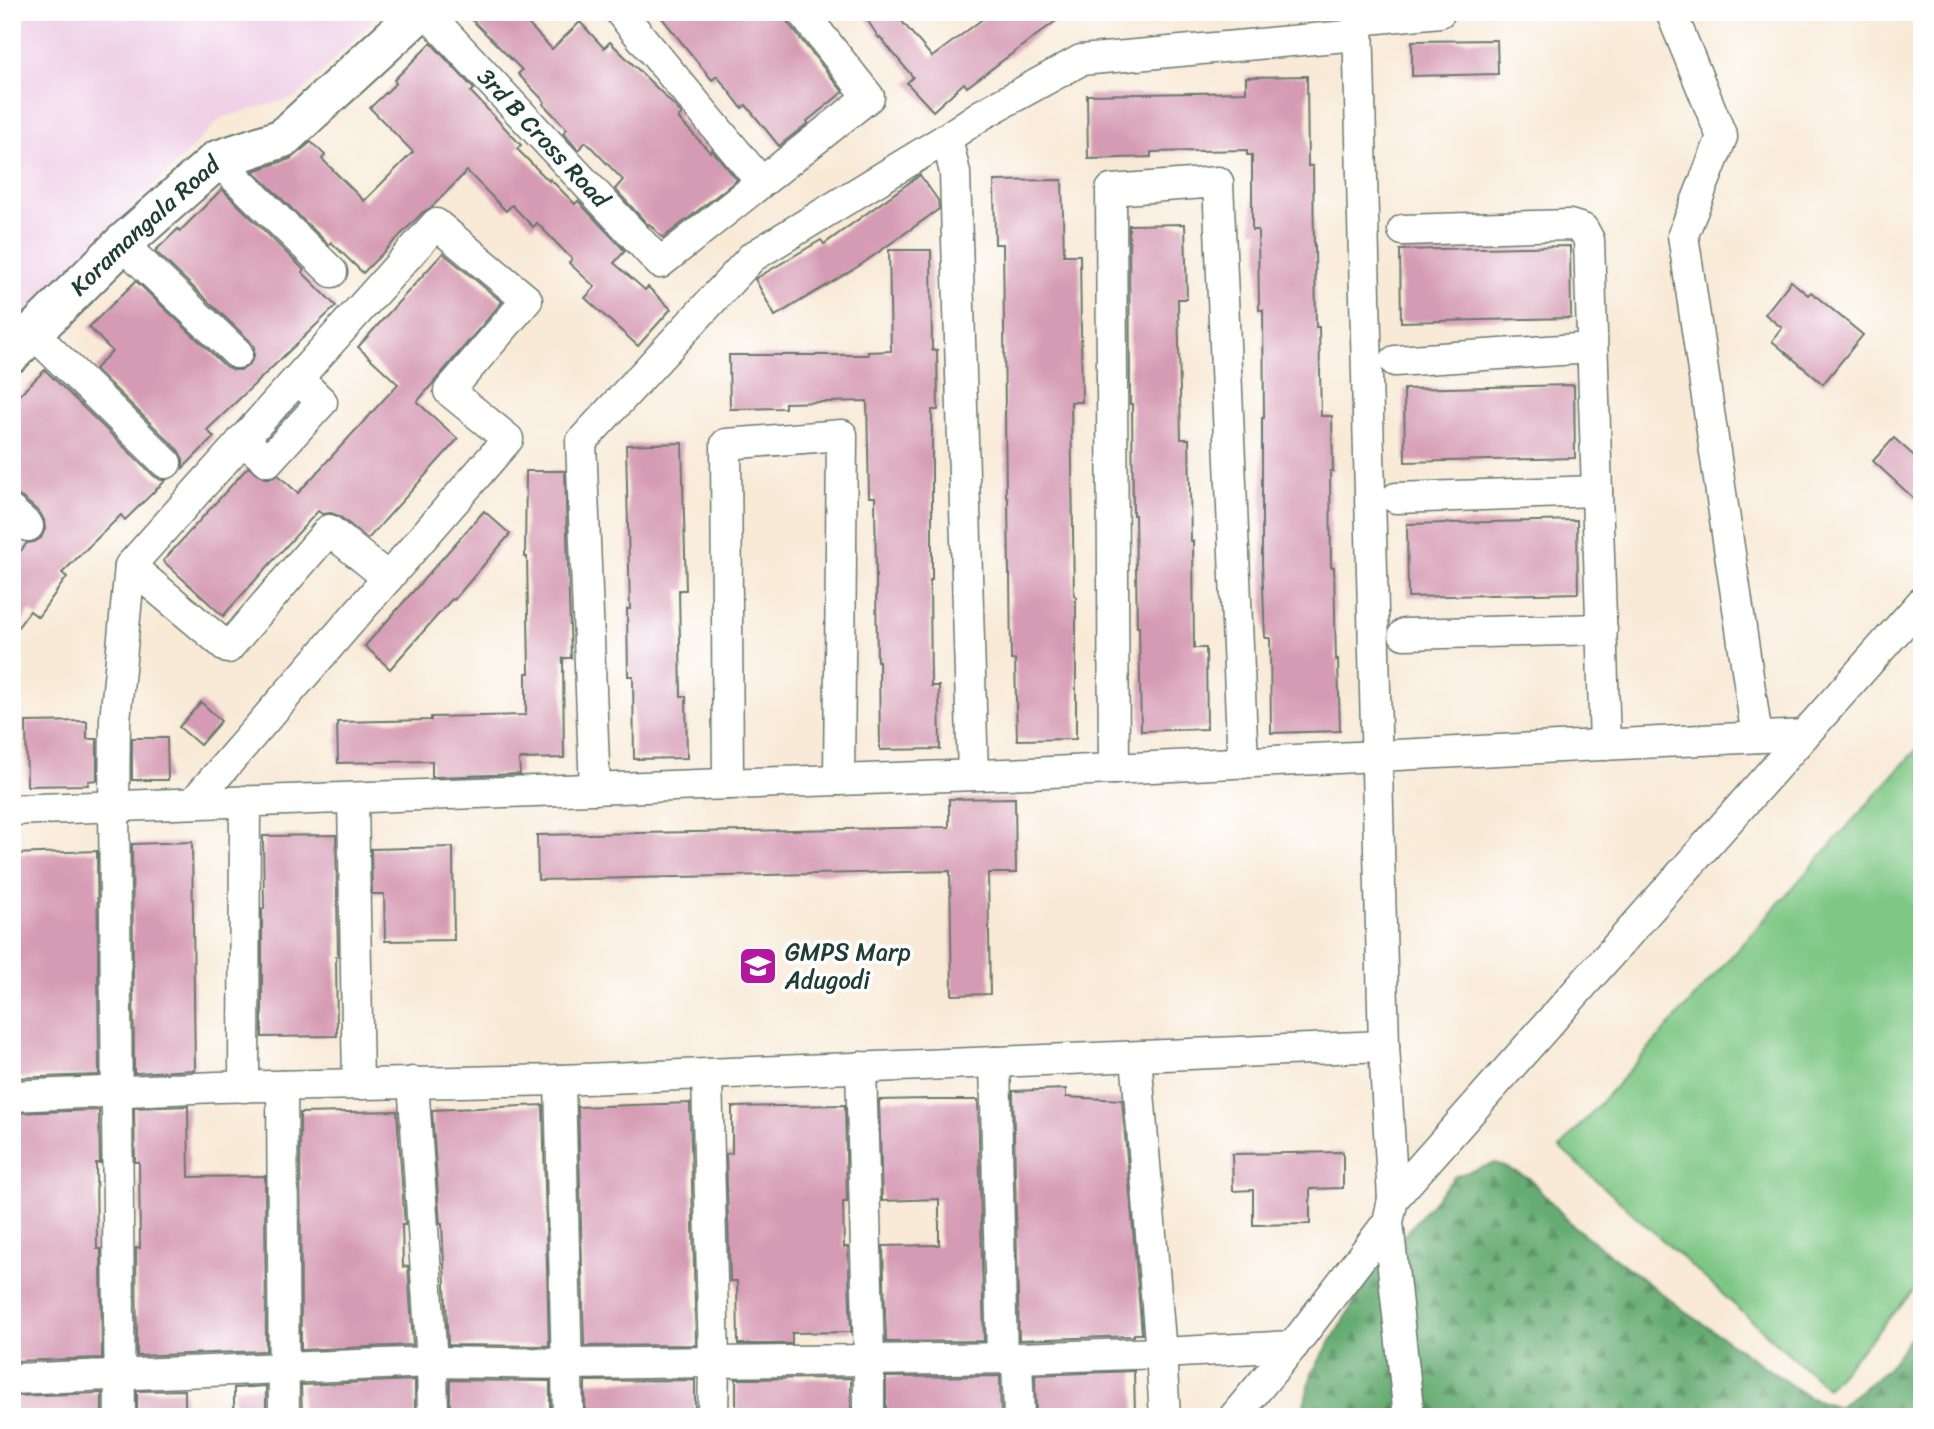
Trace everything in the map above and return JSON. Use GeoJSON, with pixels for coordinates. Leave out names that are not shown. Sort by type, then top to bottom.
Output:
{"type":"FeatureCollection","features":[{"type":"Feature","properties":{"kind":"street","name":"Koramangala Road"},"geometry":{"type":"LineString","coordinates":[[22,342],[122,244],[217,160],[283,138],[420,12]]}},
{"type":"Feature","properties":{"kind":"street","name":"3rd B Cross Road"},"geometry":{"type":"LineString","coordinates":[[426,12],[660,263],[761,182]]}},
{"type":"Feature","properties":{"kind":"street"},"geometry":{"type":"LineString","coordinates":[[620,12],[761,182],[869,97],[802,12]]}},
{"type":"Feature","properties":{"kind":"street"},"geometry":{"type":"LineString","coordinates":[[1409,1417],[1391,1211],[1384,1046],[1358,20],[1440,12]]}},
{"type":"Feature","properties":{"kind":"street"},"geometry":{"type":"LineString","coordinates":[[1671,12],[1722,137],[1682,235],[1757,737]]}},
{"type":"Feature","properties":{"kind":"street"},"geometry":{"type":"LineString","coordinates":[[595,789],[581,442],[752,257],[981,115],[1081,60],[1358,35]]}},
{"type":"Feature","properties":{"kind":"street"},"geometry":{"type":"LineString","coordinates":[[947,138],[955,173],[973,775]]}},
{"type":"Feature","properties":{"kind":"street"},"geometry":{"type":"LineString","coordinates":[[217,160],[332,272]]}},
{"type":"Feature","properties":{"kind":"street"},"geometry":{"type":"LineString","coordinates":[[1114,769],[1111,190],[1218,182],[1243,763]]}},
{"type":"Feature","properties":{"kind":"street"},"geometry":{"type":"LineString","coordinates":[[120,1417],[115,720],[130,566],[436,224],[527,300],[449,391],[508,439],[193,803]]}},
{"type":"Feature","properties":{"kind":"street"},"geometry":{"type":"LineString","coordinates":[[1403,230],[1570,225],[1583,229],[1589,240],[1605,745]]}},
{"type":"Feature","properties":{"kind":"street"},"geometry":{"type":"LineString","coordinates":[[122,244],[237,353]]}},
{"type":"Feature","properties":{"kind":"street"},"geometry":{"type":"LineString","coordinates":[[22,342],[166,463]]}},
{"type":"Feature","properties":{"kind":"street"},"geometry":{"type":"LineString","coordinates":[[1395,361],[1592,348]]}},
{"type":"Feature","properties":{"kind":"street"},"geometry":{"type":"LineString","coordinates":[[728,784],[726,444],[842,435],[839,780]]}},
{"type":"Feature","properties":{"kind":"street"},"geometry":{"type":"LineString","coordinates":[[1396,498],[1597,491]]}},
{"type":"Feature","properties":{"kind":"street"},"geometry":{"type":"LineString","coordinates":[[130,566],[228,648],[329,530],[388,578]]}},
{"type":"Feature","properties":{"kind":"street"},"geometry":{"type":"LineString","coordinates":[[1234,1417],[1293,1346],[1391,1211],[1922,602]]}},
{"type":"Feature","properties":{"kind":"street"},"geometry":{"type":"LineString","coordinates":[[1404,634],[1602,629]]}},
{"type":"Feature","properties":{"kind":"street"},"geometry":{"type":"LineString","coordinates":[[12,810],[973,775],[1804,735]]}},
{"type":"Feature","properties":{"kind":"street"},"geometry":{"type":"LineString","coordinates":[[353,798],[358,1084]]}},
{"type":"Feature","properties":{"kind":"street"},"geometry":{"type":"LineString","coordinates":[[244,1087],[245,801]]}},
{"type":"Feature","properties":{"kind":"street"},"geometry":{"type":"LineString","coordinates":[[12,1096],[414,1082],[560,1080],[1384,1046]]}},
{"type":"Feature","properties":{"kind":"street"},"geometry":{"type":"LineString","coordinates":[[1136,1057],[1165,1417]]}},
{"type":"Feature","properties":{"kind":"street"},"geometry":{"type":"LineString","coordinates":[[995,1062],[1010,1358],[1019,1417]]}},
{"type":"Feature","properties":{"kind":"street"},"geometry":{"type":"LineString","coordinates":[[861,1067],[869,1417]]}},
{"type":"Feature","properties":{"kind":"street"},"geometry":{"type":"LineString","coordinates":[[707,1074],[715,1362],[713,1417]]}},
{"type":"Feature","properties":{"kind":"street"},"geometry":{"type":"LineString","coordinates":[[560,1080],[568,1417]]}},
{"type":"Feature","properties":{"kind":"street"},"geometry":{"type":"LineString","coordinates":[[414,1082],[432,1362],[433,1417]]}},
{"type":"Feature","properties":{"kind":"street"},"geometry":{"type":"LineString","coordinates":[[282,1086],[284,1417]]}},
{"type":"Feature","properties":{"kind":"street"},"geometry":{"type":"LineString","coordinates":[[12,1379],[432,1362],[568,1364],[1010,1358],[1293,1346]]}},
{"type":"Feature","properties":{"kind":"shaded area"},"geometry":{"type":"Polygon","coordinates":[[[12,12],[381,12],[297,97],[221,118],[12,330],[12,12]]]}},
{"type":"Feature","properties":{"kind":"green space"},"geometry":{"type":"Polygon","coordinates":[[[1922,743],[1922,1281],[1827,1388],[1560,1148],[1922,743]]]}},
{"type":"Feature","properties":{"kind":"green space"},"geometry":{"type":"Polygon","coordinates":[[[1496,1163],[1529,1178],[1573,1226],[1686,1312],[1810,1398],[1838,1407],[1885,1371],[1922,1323],[1922,1417],[1301,1417],[1312,1373],[1371,1274],[1455,1176],[1496,1163]]]}},
{"type":"Feature","properties":{"kind":"building"},"geometry":{"type":"Polygon","coordinates":[[[464,12],[517,12],[552,49],[580,22],[604,48],[610,42],[663,94],[682,114],[678,118],[710,152],[712,150],[737,180],[663,238],[615,189],[623,180],[586,142],[578,150],[563,133],[567,129],[518,74],[522,70],[464,12]]]}},
{"type":"Feature","properties":{"kind":"building"},"geometry":{"type":"Polygon","coordinates":[[[657,12],[785,12],[788,23],[843,92],[779,146],[746,105],[742,108],[717,76],[712,80],[657,12]]]}},
{"type":"Feature","properties":{"kind":"building"},"geometry":{"type":"Polygon","coordinates":[[[862,12],[894,12],[932,57],[992,12],[1068,12],[967,87],[964,83],[933,111],[907,83],[913,77],[879,38],[862,12]]]}},
{"type":"Feature","properties":{"kind":"building"},"geometry":{"type":"Polygon","coordinates":[[[1497,40],[1498,74],[1412,76],[1412,41],[1497,40]]]}},
{"type":"Feature","properties":{"kind":"building"},"geometry":{"type":"Polygon","coordinates":[[[431,43],[474,89],[471,92],[521,145],[517,149],[575,204],[578,201],[625,251],[614,263],[645,290],[648,287],[671,309],[638,346],[585,298],[595,287],[569,263],[572,259],[537,223],[533,227],[512,205],[506,211],[467,171],[363,273],[331,242],[329,245],[253,171],[290,159],[311,142],[325,155],[322,159],[364,201],[413,152],[370,108],[431,43]]]}},
{"type":"Feature","properties":{"kind":"building"},"geometry":{"type":"Polygon","coordinates":[[[1307,76],[1308,166],[1313,166],[1316,327],[1319,327],[1321,416],[1332,416],[1331,567],[1334,567],[1340,731],[1271,733],[1270,638],[1265,638],[1262,562],[1263,310],[1259,310],[1258,230],[1252,230],[1252,155],[1247,155],[1247,150],[1151,152],[1151,157],[1088,159],[1087,95],[1246,92],[1246,77],[1307,76]]]}},
{"type":"Feature","properties":{"kind":"building"},"geometry":{"type":"Polygon","coordinates":[[[920,175],[938,200],[939,209],[859,266],[775,316],[755,279],[821,240],[824,244],[920,175]]]}},
{"type":"Feature","properties":{"kind":"building"},"geometry":{"type":"Polygon","coordinates":[[[1062,180],[1064,255],[1080,255],[1082,402],[1071,402],[1076,596],[1076,739],[1017,740],[1015,660],[1011,660],[1006,497],[1003,244],[995,244],[994,181],[1062,180]]]}},
{"type":"Feature","properties":{"kind":"building"},"geometry":{"type":"Polygon","coordinates":[[[222,189],[304,270],[302,272],[336,306],[207,430],[214,437],[183,468],[183,459],[178,450],[95,369],[112,351],[89,327],[136,281],[225,366],[241,370],[249,365],[254,356],[254,347],[249,340],[155,251],[178,229],[180,231],[222,189]]]}},
{"type":"Feature","properties":{"kind":"building"},"geometry":{"type":"Polygon","coordinates":[[[1185,224],[1187,299],[1178,299],[1181,439],[1189,439],[1194,648],[1206,648],[1207,729],[1141,731],[1130,404],[1129,225],[1185,224]]]}},
{"type":"Feature","properties":{"kind":"building"},"geometry":{"type":"Polygon","coordinates":[[[1570,246],[1571,318],[1401,322],[1400,250],[1570,246]]]}},
{"type":"Feature","properties":{"kind":"building"},"geometry":{"type":"Polygon","coordinates":[[[889,250],[931,250],[932,350],[937,350],[938,410],[932,410],[931,686],[939,686],[940,749],[880,750],[875,497],[869,497],[867,401],[785,403],[785,408],[730,409],[729,355],[868,355],[868,352],[891,351],[889,250]]]}},
{"type":"Feature","properties":{"kind":"building"},"geometry":{"type":"Polygon","coordinates":[[[443,253],[502,302],[417,402],[458,439],[368,539],[339,516],[318,511],[223,616],[163,561],[248,467],[264,478],[278,475],[298,493],[398,384],[358,347],[443,253]]]}},
{"type":"Feature","properties":{"kind":"building"},"geometry":{"type":"Polygon","coordinates":[[[1791,281],[1808,295],[1811,292],[1863,335],[1823,384],[1772,341],[1782,328],[1765,314],[1791,281]]]}},
{"type":"Feature","properties":{"kind":"building"},"geometry":{"type":"Polygon","coordinates":[[[45,370],[154,476],[166,480],[125,520],[121,515],[62,573],[67,577],[38,617],[30,611],[12,635],[12,562],[27,543],[41,538],[45,529],[40,513],[12,492],[12,402],[45,370]]]}},
{"type":"Feature","properties":{"kind":"building"},"geometry":{"type":"Polygon","coordinates":[[[1574,385],[1575,458],[1405,462],[1404,389],[1574,385]]]}},
{"type":"Feature","properties":{"kind":"building"},"geometry":{"type":"Polygon","coordinates":[[[1894,438],[1922,463],[1922,506],[1873,461],[1894,438]]]}},
{"type":"Feature","properties":{"kind":"building"},"geometry":{"type":"Polygon","coordinates":[[[682,443],[686,590],[679,590],[681,696],[686,696],[687,758],[634,759],[633,676],[628,676],[627,609],[630,609],[626,445],[682,443]]]}},
{"type":"Feature","properties":{"kind":"building"},"geometry":{"type":"Polygon","coordinates":[[[526,471],[565,471],[571,658],[563,658],[564,758],[519,759],[520,774],[438,777],[432,777],[432,761],[338,763],[337,722],[526,715],[526,673],[529,673],[525,557],[526,471]]]}},
{"type":"Feature","properties":{"kind":"building"},"geometry":{"type":"Polygon","coordinates":[[[484,511],[510,534],[390,669],[365,646],[484,511]]]}},
{"type":"Feature","properties":{"kind":"building"},"geometry":{"type":"Polygon","coordinates":[[[1577,520],[1578,593],[1408,597],[1407,524],[1577,520]]]}},
{"type":"Feature","properties":{"kind":"building"},"geometry":{"type":"Polygon","coordinates":[[[201,702],[221,721],[200,745],[179,727],[201,702]]]}},
{"type":"Feature","properties":{"kind":"building"},"geometry":{"type":"Polygon","coordinates":[[[87,721],[87,739],[97,739],[97,780],[88,781],[88,785],[27,786],[26,722],[87,721]]]}},
{"type":"Feature","properties":{"kind":"building"},"geometry":{"type":"Polygon","coordinates":[[[132,738],[167,738],[168,780],[132,780],[132,738]]]}},
{"type":"Feature","properties":{"kind":"building"},"geometry":{"type":"Polygon","coordinates":[[[1015,798],[1016,873],[988,873],[990,994],[952,995],[950,871],[538,880],[537,835],[949,827],[949,799],[1015,798]]]}},
{"type":"Feature","properties":{"kind":"building"},"geometry":{"type":"Polygon","coordinates":[[[336,835],[337,1036],[262,1037],[263,836],[336,835]]]}},
{"type":"Feature","properties":{"kind":"building"},"geometry":{"type":"Polygon","coordinates":[[[192,842],[195,1070],[134,1073],[132,844],[192,842]]]}},
{"type":"Feature","properties":{"kind":"building"},"geometry":{"type":"Polygon","coordinates":[[[453,847],[454,940],[385,941],[384,894],[372,894],[371,849],[453,847]]]}},
{"type":"Feature","properties":{"kind":"building"},"geometry":{"type":"Polygon","coordinates":[[[97,851],[99,1075],[12,1078],[12,854],[97,851]]]}},
{"type":"Feature","properties":{"kind":"building"},"geometry":{"type":"Polygon","coordinates":[[[1066,1089],[1066,1097],[1122,1100],[1142,1334],[1019,1340],[1013,1091],[1066,1089]]]}},
{"type":"Feature","properties":{"kind":"building"},"geometry":{"type":"Polygon","coordinates":[[[879,1100],[978,1100],[984,1341],[886,1342],[883,1246],[939,1245],[939,1199],[882,1201],[879,1100]]]}},
{"type":"Feature","properties":{"kind":"building"},"geometry":{"type":"Polygon","coordinates":[[[690,1103],[696,1345],[584,1346],[578,1107],[690,1103]]]}},
{"type":"Feature","properties":{"kind":"building"},"geometry":{"type":"Polygon","coordinates":[[[543,1105],[549,1346],[448,1345],[442,1224],[432,1110],[543,1105]]]}},
{"type":"Feature","properties":{"kind":"building"},"geometry":{"type":"Polygon","coordinates":[[[845,1105],[847,1202],[843,1202],[844,1247],[848,1247],[851,1332],[792,1333],[792,1344],[738,1344],[737,1281],[730,1281],[726,1154],[732,1153],[732,1107],[845,1105]]]}},
{"type":"Feature","properties":{"kind":"building"},"geometry":{"type":"Polygon","coordinates":[[[188,1106],[189,1177],[265,1176],[266,1351],[137,1356],[136,1248],[140,1248],[139,1162],[135,1162],[134,1108],[188,1106]]]}},
{"type":"Feature","properties":{"kind":"building"},"geometry":{"type":"Polygon","coordinates":[[[99,1110],[100,1163],[96,1163],[97,1249],[101,1249],[102,1358],[12,1361],[12,1113],[99,1110]]]}},
{"type":"Feature","properties":{"kind":"building"},"geometry":{"type":"Polygon","coordinates":[[[397,1111],[405,1225],[402,1225],[403,1267],[408,1266],[413,1345],[301,1350],[300,1113],[397,1111]]]}},
{"type":"Feature","properties":{"kind":"building"},"geometry":{"type":"Polygon","coordinates":[[[1343,1152],[1343,1188],[1310,1189],[1310,1224],[1253,1225],[1253,1190],[1233,1191],[1232,1154],[1343,1152]]]}},
{"type":"Feature","properties":{"kind":"building"},"geometry":{"type":"Polygon","coordinates":[[[1134,1371],[1135,1414],[1036,1417],[1035,1375],[1134,1371]]]}},
{"type":"Feature","properties":{"kind":"building"},"geometry":{"type":"Polygon","coordinates":[[[1000,1376],[1001,1417],[886,1417],[886,1377],[1000,1376]]]}},
{"type":"Feature","properties":{"kind":"building"},"geometry":{"type":"Polygon","coordinates":[[[851,1378],[851,1417],[799,1417],[799,1414],[736,1416],[736,1379],[851,1378]]]}},
{"type":"Feature","properties":{"kind":"building"},"geometry":{"type":"Polygon","coordinates":[[[415,1380],[415,1417],[302,1417],[301,1385],[415,1380]]]}},
{"type":"Feature","properties":{"kind":"building"},"geometry":{"type":"Polygon","coordinates":[[[450,1380],[550,1381],[550,1417],[450,1417],[450,1380]]]}},
{"type":"Feature","properties":{"kind":"building"},"geometry":{"type":"Polygon","coordinates":[[[695,1380],[695,1417],[585,1417],[585,1381],[695,1380]]]}},
{"type":"Feature","properties":{"kind":"building"},"geometry":{"type":"Polygon","coordinates":[[[266,1386],[266,1417],[234,1417],[234,1388],[266,1386]]]}},
{"type":"Feature","properties":{"kind":"building"},"geometry":{"type":"Polygon","coordinates":[[[185,1390],[185,1417],[137,1417],[137,1391],[185,1390]]]}},
{"type":"Feature","properties":{"kind":"building"},"geometry":{"type":"Polygon","coordinates":[[[102,1393],[102,1417],[12,1417],[12,1396],[102,1393]]]}},
{"type":"Feature","properties":{"kind":"place","name":"GMPS Marp Adugodi"},"geometry":{"type":"Point","coordinates":[758,966]}}]}
